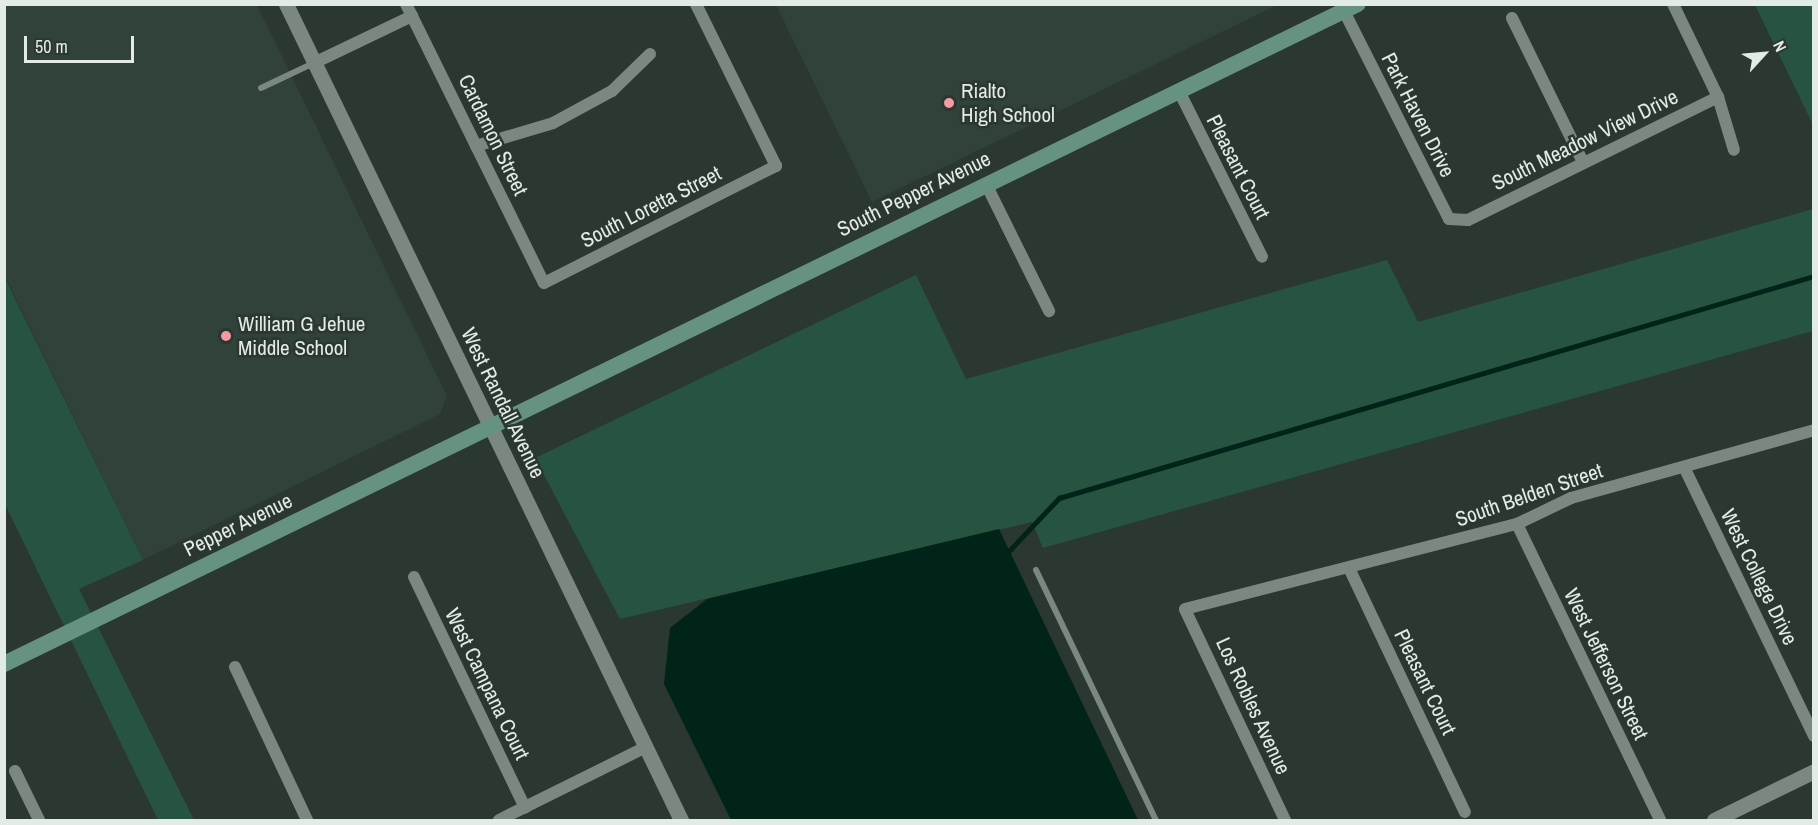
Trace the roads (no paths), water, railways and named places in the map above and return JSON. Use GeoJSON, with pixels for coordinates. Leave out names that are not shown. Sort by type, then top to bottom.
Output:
{"type":"FeatureCollection","features":[{"type":"Feature","properties":{"kind":"main road","name":"South Pepper Avenue"},"geometry":{"type":"LineString","coordinates":[[491,427],[1351,8]]}},
{"type":"Feature","properties":{"kind":"main road","name":"Pepper Avenue"},"geometry":{"type":"LineString","coordinates":[[4,664],[491,427]]}},
{"type":"Feature","properties":{"kind":"street","name":"West Randall Avenue"},"geometry":{"type":"LineString","coordinates":[[285,4],[644,748],[681,820]]}},
{"type":"Feature","properties":{"kind":"street","name":"South Loretta Street"},"geometry":{"type":"LineString","coordinates":[[544,283],[776,166],[696,4]]}},
{"type":"Feature","properties":{"kind":"street"},"geometry":{"type":"LineString","coordinates":[[1673,4],[1718,97],[1734,150]]}},
{"type":"Feature","properties":{"kind":"street","name":"Park Haven Drive"},"geometry":{"type":"LineString","coordinates":[[1351,8],[1449,219],[1468,220]]}},
{"type":"Feature","properties":{"kind":"street"},"geometry":{"type":"LineString","coordinates":[[314,63],[409,10]]}},
{"type":"Feature","properties":{"kind":"street","name":"Cardamon Street"},"geometry":{"type":"LineString","coordinates":[[409,10],[544,283]]}},
{"type":"Feature","properties":{"kind":"street"},"geometry":{"type":"LineString","coordinates":[[1512,18],[1583,162]]}},
{"type":"Feature","properties":{"kind":"street"},"geometry":{"type":"LineString","coordinates":[[476,146],[553,123],[612,91],[650,54]]}},
{"type":"Feature","properties":{"kind":"street","name":"Pleasant Court"},"geometry":{"type":"LineString","coordinates":[[1180,93],[1262,257]]}},
{"type":"Feature","properties":{"kind":"street","name":"South Meadow View Drive"},"geometry":{"type":"LineString","coordinates":[[1468,220],[1718,97]]}},
{"type":"Feature","properties":{"kind":"street"},"geometry":{"type":"LineString","coordinates":[[986,184],[1048,311]]}},
{"type":"Feature","properties":{"kind":"street","name":"South Belden Street"},"geometry":{"type":"LineString","coordinates":[[1185,609],[1517,524],[1570,498],[1814,430]]}},
{"type":"Feature","properties":{"kind":"street","name":"West College Drive"},"geometry":{"type":"LineString","coordinates":[[1684,467],[1814,736]]}},
{"type":"Feature","properties":{"kind":"street","name":"West Jefferson Street"},"geometry":{"type":"LineString","coordinates":[[1517,524],[1660,820]]}},
{"type":"Feature","properties":{"kind":"street","name":"Pleasant Court"},"geometry":{"type":"LineString","coordinates":[[1349,568],[1465,812]]}},
{"type":"Feature","properties":{"kind":"street","name":"West Campana Court"},"geometry":{"type":"LineString","coordinates":[[414,577],[525,807]]}},
{"type":"Feature","properties":{"kind":"street","name":"Los Robles Avenue"},"geometry":{"type":"LineString","coordinates":[[1185,609],[1285,820]]}},
{"type":"Feature","properties":{"kind":"street"},"geometry":{"type":"LineString","coordinates":[[235,667],[307,820]]}},
{"type":"Feature","properties":{"kind":"street"},"geometry":{"type":"LineString","coordinates":[[499,820],[644,748]]}},
{"type":"Feature","properties":{"kind":"street"},"geometry":{"type":"LineString","coordinates":[[15,771],[39,820]]}},
{"type":"Feature","properties":{"kind":"street"},"geometry":{"type":"LineString","coordinates":[[1714,820],[1814,771]]}},
{"type":"Feature","properties":{"kind":"lane"},"geometry":{"type":"LineString","coordinates":[[261,88],[314,63]]}},
{"type":"Feature","properties":{"kind":"lane"},"geometry":{"type":"LineString","coordinates":[[1036,570],[1156,820]]}},
{"type":"Feature","properties":{"kind":"waterway"},"geometry":{"type":"LineString","coordinates":[[1009,551],[1059,498],[1814,276]]}},
{"type":"Feature","properties":{"kind":"place","name":"Rialto High School"},"geometry":{"type":"Point","coordinates":[949,103]}},
{"type":"Feature","properties":{"kind":"place","name":"William G Jehue Middle School"},"geometry":{"type":"Point","coordinates":[226,336]}}]}
